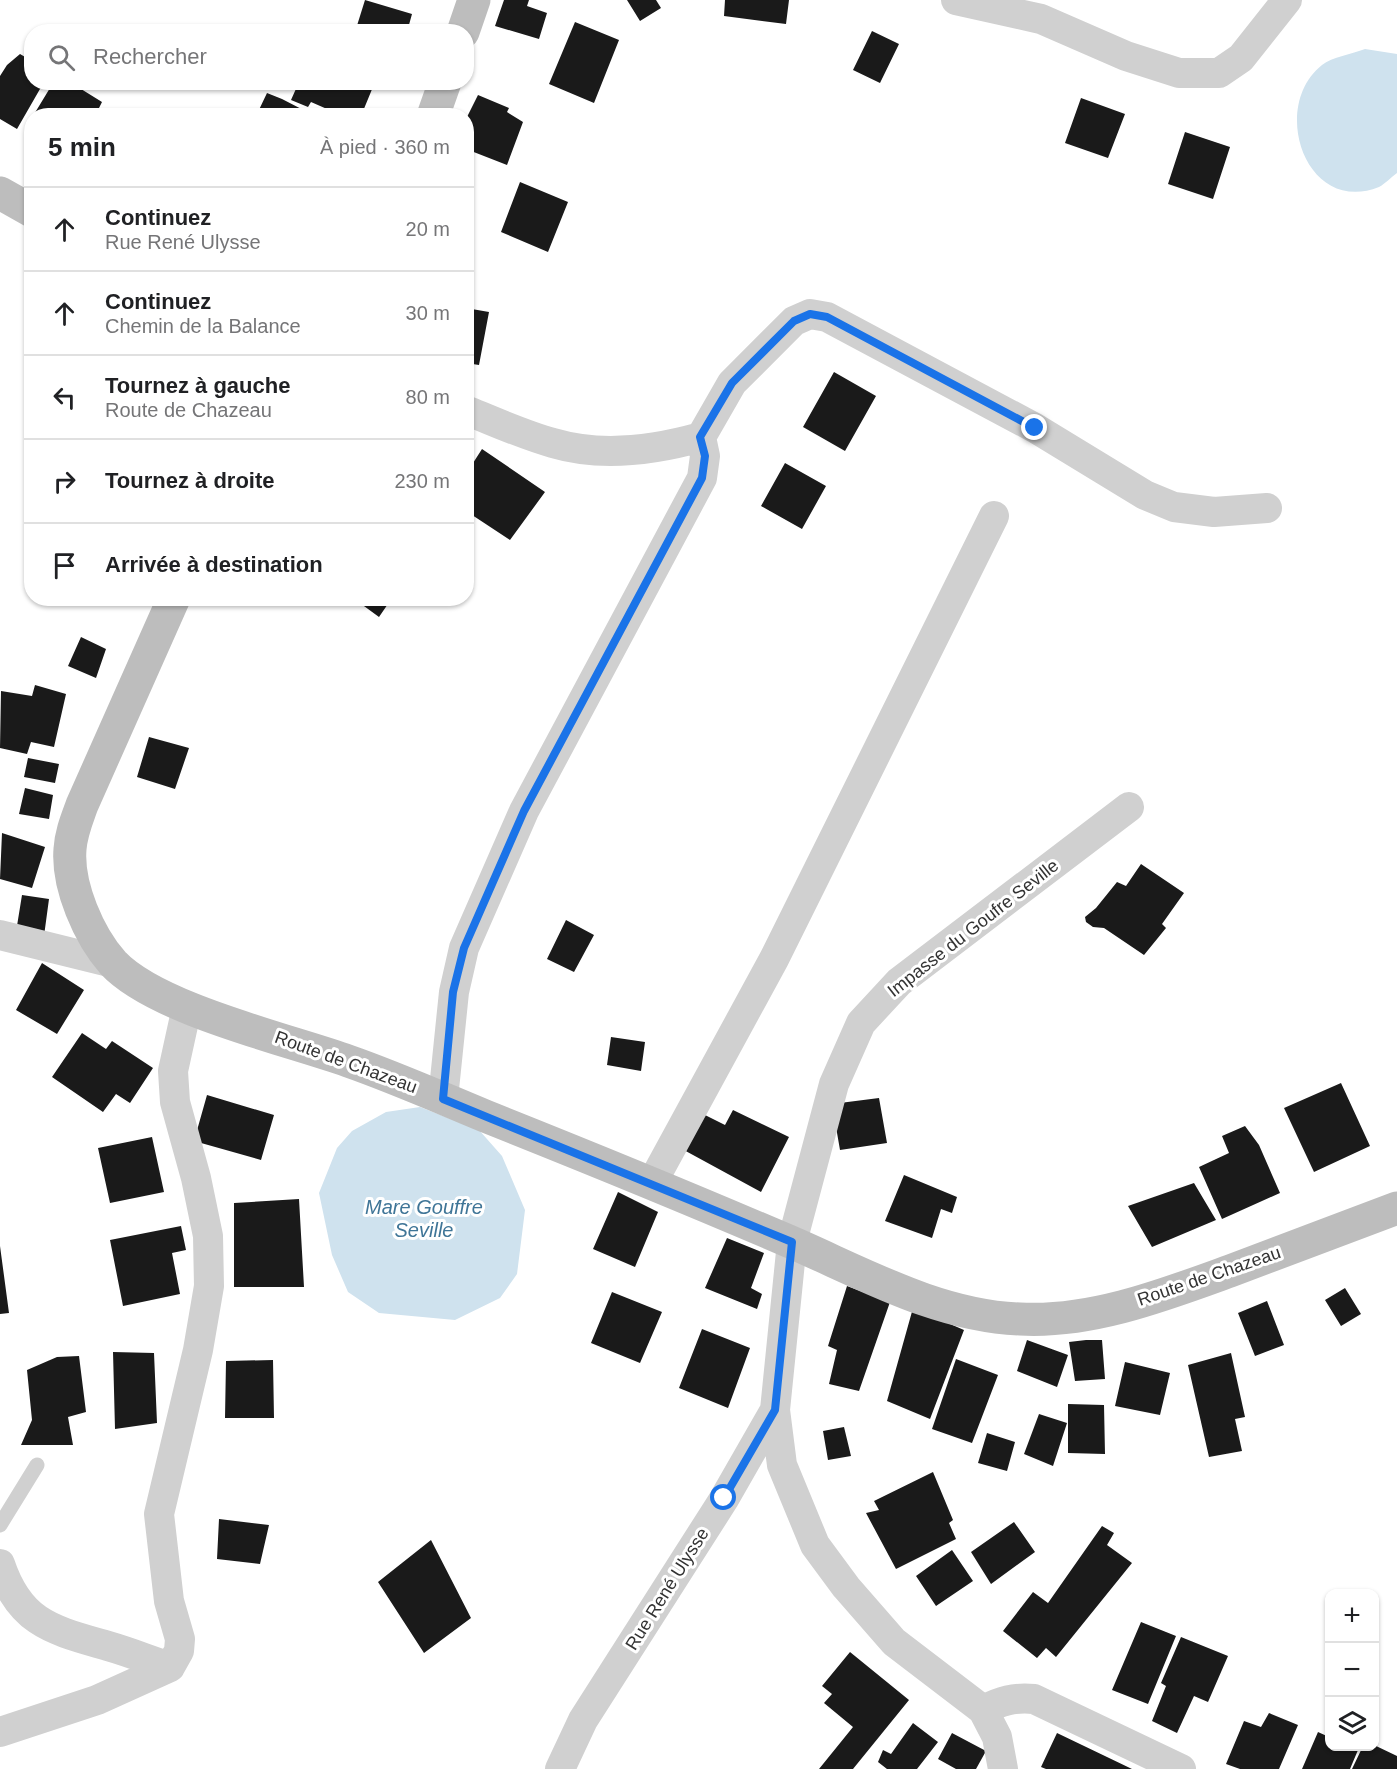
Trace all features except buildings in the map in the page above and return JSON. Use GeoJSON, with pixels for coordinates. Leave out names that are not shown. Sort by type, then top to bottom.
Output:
{"type":"FeatureCollection","features":[{"type":"Feature","properties":{"kind":"main road"},"geometry":{"type":"LineString","coordinates":[[466,24],[474,0]]}},
{"type":"Feature","properties":{"kind":"main road"},"geometry":{"type":"LineString","coordinates":[[437,108],[442,90]]}},
{"type":"Feature","properties":{"kind":"main road"},"geometry":{"type":"LineString","coordinates":[[0,193],[24,206]]}},
{"type":"Feature","properties":{"kind":"main road","name":"Route de Chazeau"},"geometry":{"type":"LineString","coordinates":[[171,606],[72,834],[69,854],[80,902],[97,941],[113,963],[150,990],[187,1007],[350,1061],[652,1183],[878,1281],[936,1302],[984,1315],[1020,1319],[1054,1319],[1159,1297],[1397,1208]]}},
{"type":"Feature","properties":{"kind":"street"},"geometry":{"type":"LineString","coordinates":[[956,0],[1041,19],[1126,56],[1179,73],[1219,73],[1241,58],[1287,0]]}},
{"type":"Feature","properties":{"kind":"street"},"geometry":{"type":"LineString","coordinates":[[474,413],[554,444],[579,448],[668,447],[700,437],[732,383],[794,321],[810,314],[827,317],[1024,422],[1145,495],[1174,507],[1214,512],[1267,508]]}},
{"type":"Feature","properties":{"kind":"street"},"geometry":{"type":"LineString","coordinates":[[443,1099],[453,992],[464,948],[524,811],[702,478],[705,456],[700,437]]}},
{"type":"Feature","properties":{"kind":"street"},"geometry":{"type":"LineString","coordinates":[[652,1183],[774,959],[994,516]]}},
{"type":"Feature","properties":{"kind":"street","name":"Impasse du Goufre Seville"},"geometry":{"type":"LineString","coordinates":[[775,1410],[792,1242],[834,1084],[861,1023],[899,982],[1129,807]]}},
{"type":"Feature","properties":{"kind":"street"},"geometry":{"type":"LineString","coordinates":[[0,934],[113,963]]}},
{"type":"Feature","properties":{"kind":"street"},"geometry":{"type":"LineString","coordinates":[[0,1732],[98,1700],[170,1667],[176,1660],[180,1639],[169,1600],[159,1514],[198,1350],[209,1286],[208,1236],[196,1178],[175,1102],[173,1071],[187,1007]]}},
{"type":"Feature","properties":{"kind":"street"},"geometry":{"type":"LineString","coordinates":[[775,1410],[782,1465],[815,1545],[846,1587],[894,1642],[983,1710],[997,1737],[1003,1769]]}},
{"type":"Feature","properties":{"kind":"street","name":"Rue René Ulysse"},"geometry":{"type":"LineString","coordinates":[[560,1769],[583,1720],[724,1498],[775,1410]]}},
{"type":"Feature","properties":{"kind":"street"},"geometry":{"type":"LineString","coordinates":[[0,1564],[14,1596],[34,1617],[52,1629],[170,1667]]}},
{"type":"Feature","properties":{"kind":"street"},"geometry":{"type":"LineString","coordinates":[[983,1710],[1003,1700],[1034,1699],[1180,1769]]}},
{"type":"Feature","properties":{"kind":"lane"},"geometry":{"type":"LineString","coordinates":[[0,1525],[37,1465]]}},
{"type":"Feature","properties":{"kind":"water"},"geometry":{"type":"Polygon","coordinates":[[[1365,49],[1397,54],[1397,173],[1379,187],[1353,192],[1332,186],[1315,172],[1303,153],[1297,130],[1298,106],[1306,83],[1322,65],[1365,49]]]}},
{"type":"Feature","properties":{"kind":"water","name":"Mare Gouffre Seville"},"geometry":{"type":"Polygon","coordinates":[[[420,1107],[479,1130],[502,1156],[525,1210],[517,1274],[500,1298],[455,1320],[379,1313],[348,1292],[332,1255],[319,1193],[337,1148],[352,1131],[386,1112],[420,1107]]]}},
{"type":"Feature","properties":{"kind":"route"},"geometry":{"type":"LineString","coordinates":[[724,1498],[775,1410],[792,1242],[443,1099],[453,992],[464,948],[524,811],[702,478],[705,456],[700,437],[732,383],[794,321],[810,314],[827,317],[1035,428]]}}]}
